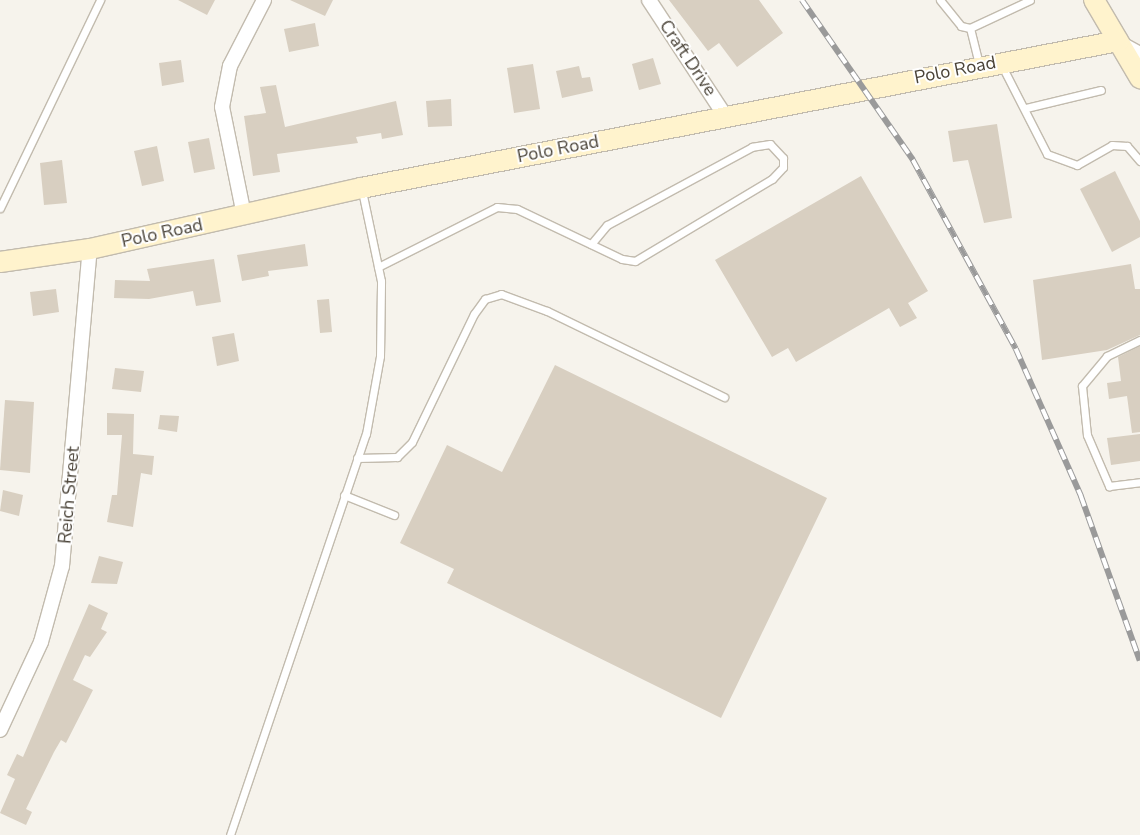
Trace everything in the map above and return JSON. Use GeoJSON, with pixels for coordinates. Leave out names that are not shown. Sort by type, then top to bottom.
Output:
{"type":"FeatureCollection","features":[{"type":"Feature","properties":{"kind":"main road"},"geometry":{"type":"LineString","coordinates":[[1094,0],[1140,78]]}},
{"type":"Feature","properties":{"kind":"main road","name":"Polo Road"},"geometry":{"type":"LineString","coordinates":[[0,262],[90,249],[361,188],[980,65],[1118,41]]}},
{"type":"Feature","properties":{"kind":"street"},"geometry":{"type":"LineString","coordinates":[[244,215],[222,107],[230,66],[264,0]]}},
{"type":"Feature","properties":{"kind":"street","name":"Craft Drive"},"geometry":{"type":"LineString","coordinates":[[649,0],[726,117]]}},
{"type":"Feature","properties":{"kind":"street"},"geometry":{"type":"LineString","coordinates":[[1118,41],[1140,54]]}},
{"type":"Feature","properties":{"kind":"street","name":"Reich Street"},"geometry":{"type":"LineString","coordinates":[[0,730],[41,642],[62,566],[90,249]]}},
{"type":"Feature","properties":{"kind":"lane"},"geometry":{"type":"LineString","coordinates":[[0,208],[100,0]]}},
{"type":"Feature","properties":{"kind":"lane"},"geometry":{"type":"LineString","coordinates":[[940,0],[961,26],[970,28],[1030,0]]}},
{"type":"Feature","properties":{"kind":"lane"},"geometry":{"type":"LineString","coordinates":[[970,28],[980,65]]}},
{"type":"Feature","properties":{"kind":"lane"},"geometry":{"type":"LineString","coordinates":[[999,62],[1026,108],[1047,154],[1077,165],[1112,145],[1127,146],[1140,161]]}},
{"type":"Feature","properties":{"kind":"lane"},"geometry":{"type":"LineString","coordinates":[[1026,108],[1100,90]]}},
{"type":"Feature","properties":{"kind":"lane"},"geometry":{"type":"LineString","coordinates":[[378,267],[497,207],[517,209],[591,244],[635,261],[772,179],[784,167],[783,158],[770,144],[752,147],[607,225],[591,244]]}},
{"type":"Feature","properties":{"kind":"lane"},"geometry":{"type":"LineString","coordinates":[[230,835],[357,458],[380,356],[378,267],[361,188]]}},
{"type":"Feature","properties":{"kind":"lane"},"geometry":{"type":"LineString","coordinates":[[357,458],[397,457],[412,442],[474,314],[485,299],[501,294],[547,311],[724,397]]}},
{"type":"Feature","properties":{"kind":"lane"},"geometry":{"type":"LineString","coordinates":[[1140,340],[1107,356],[1082,386],[1086,435],[1109,486],[1140,482]]}},
{"type":"Feature","properties":{"kind":"lane"},"geometry":{"type":"LineString","coordinates":[[344,495],[394,515]]}},
{"type":"Feature","properties":{"kind":"building"},"geometry":{"type":"Polygon","coordinates":[[[178,0],[215,0],[207,15],[178,0]]]}},
{"type":"Feature","properties":{"kind":"building"},"geometry":{"type":"Polygon","coordinates":[[[290,0],[333,0],[325,16],[290,0]]]}},
{"type":"Feature","properties":{"kind":"building"},"geometry":{"type":"Polygon","coordinates":[[[669,0],[759,0],[783,33],[737,67],[719,43],[708,51],[669,0]]]}},
{"type":"Feature","properties":{"kind":"building"},"geometry":{"type":"Polygon","coordinates":[[[315,23],[319,46],[289,52],[284,29],[315,23]]]}},
{"type":"Feature","properties":{"kind":"building"},"geometry":{"type":"Polygon","coordinates":[[[653,58],[661,84],[639,90],[632,64],[653,58]]]}},
{"type":"Feature","properties":{"kind":"building"},"geometry":{"type":"Polygon","coordinates":[[[181,60],[184,82],[162,86],[159,63],[181,60]]]}},
{"type":"Feature","properties":{"kind":"building"},"geometry":{"type":"Polygon","coordinates":[[[533,64],[540,109],[514,113],[507,68],[533,64]]]}},
{"type":"Feature","properties":{"kind":"building"},"geometry":{"type":"Polygon","coordinates":[[[579,66],[582,78],[590,77],[593,91],[562,98],[556,71],[579,66]]]}},
{"type":"Feature","properties":{"kind":"building"},"geometry":{"type":"Polygon","coordinates":[[[276,85],[285,127],[396,101],[403,135],[382,139],[381,133],[356,137],[358,143],[277,154],[280,172],[253,176],[244,116],[266,113],[260,87],[276,85]]]}},
{"type":"Feature","properties":{"kind":"building"},"geometry":{"type":"Polygon","coordinates":[[[451,99],[452,126],[428,127],[426,101],[451,99]]]}},
{"type":"Feature","properties":{"kind":"building"},"geometry":{"type":"Polygon","coordinates":[[[997,124],[1012,218],[984,223],[968,160],[953,162],[948,131],[997,124]]]}},
{"type":"Feature","properties":{"kind":"building"},"geometry":{"type":"Polygon","coordinates":[[[209,138],[215,169],[194,173],[188,142],[209,138]]]}},
{"type":"Feature","properties":{"kind":"building"},"geometry":{"type":"Polygon","coordinates":[[[157,146],[164,181],[142,186],[134,151],[157,146]]]}},
{"type":"Feature","properties":{"kind":"building"},"geometry":{"type":"Polygon","coordinates":[[[62,160],[67,203],[44,205],[40,163],[62,160]]]}},
{"type":"Feature","properties":{"kind":"building"},"geometry":{"type":"Polygon","coordinates":[[[1115,171],[1140,221],[1140,237],[1112,252],[1080,189],[1115,171]]]}},
{"type":"Feature","properties":{"kind":"building"},"geometry":{"type":"Polygon","coordinates":[[[861,176],[928,291],[908,303],[917,318],[900,327],[889,308],[796,362],[788,348],[772,357],[715,260],[861,176]]]}},
{"type":"Feature","properties":{"kind":"building"},"geometry":{"type":"Polygon","coordinates":[[[305,244],[308,266],[268,271],[269,276],[242,281],[237,255],[305,244]]]}},
{"type":"Feature","properties":{"kind":"building"},"geometry":{"type":"Polygon","coordinates":[[[214,259],[221,302],[196,306],[193,291],[149,299],[114,298],[115,280],[150,281],[147,269],[214,259]]]}},
{"type":"Feature","properties":{"kind":"building"},"geometry":{"type":"Polygon","coordinates":[[[1131,264],[1135,289],[1140,289],[1140,335],[1107,350],[1042,360],[1033,280],[1131,264]]]}},
{"type":"Feature","properties":{"kind":"building"},"geometry":{"type":"Polygon","coordinates":[[[56,289],[59,312],[33,316],[30,292],[56,289]]]}},
{"type":"Feature","properties":{"kind":"building"},"geometry":{"type":"Polygon","coordinates":[[[329,299],[332,332],[320,333],[317,300],[329,299]]]}},
{"type":"Feature","properties":{"kind":"building"},"geometry":{"type":"Polygon","coordinates":[[[234,333],[239,361],[217,366],[212,337],[234,333]]]}},
{"type":"Feature","properties":{"kind":"building"},"geometry":{"type":"Polygon","coordinates":[[[1140,346],[1140,432],[1132,433],[1127,396],[1109,399],[1107,383],[1121,381],[1118,357],[1140,346]]]}},
{"type":"Feature","properties":{"kind":"building"},"geometry":{"type":"Polygon","coordinates":[[[555,365],[827,498],[721,718],[447,583],[454,569],[400,543],[447,445],[502,472],[555,365]]]}},
{"type":"Feature","properties":{"kind":"building"},"geometry":{"type":"Polygon","coordinates":[[[115,368],[144,371],[141,392],[112,389],[115,368]]]}},
{"type":"Feature","properties":{"kind":"building"},"geometry":{"type":"Polygon","coordinates":[[[5,400],[34,402],[30,473],[0,470],[5,400]]]}},
{"type":"Feature","properties":{"kind":"building"},"geometry":{"type":"Polygon","coordinates":[[[107,413],[134,414],[133,454],[154,456],[152,475],[141,473],[133,527],[107,522],[112,495],[117,495],[122,435],[107,435],[107,413]]]}},
{"type":"Feature","properties":{"kind":"building"},"geometry":{"type":"Polygon","coordinates":[[[160,415],[179,416],[177,432],[158,429],[160,415]]]}},
{"type":"Feature","properties":{"kind":"building"},"geometry":{"type":"Polygon","coordinates":[[[1140,434],[1140,461],[1111,465],[1107,438],[1140,434]]]}},
{"type":"Feature","properties":{"kind":"building"},"geometry":{"type":"Polygon","coordinates":[[[3,490],[23,495],[19,516],[0,511],[3,490]]]}},
{"type":"Feature","properties":{"kind":"building"},"geometry":{"type":"Polygon","coordinates":[[[99,556],[123,562],[117,584],[91,583],[99,556]]]}},
{"type":"Feature","properties":{"kind":"building"},"geometry":{"type":"Polygon","coordinates":[[[89,604],[108,613],[101,629],[107,632],[90,657],[85,655],[73,680],[93,690],[66,743],[61,740],[54,752],[26,809],[32,812],[26,825],[0,813],[15,779],[7,775],[17,754],[23,757],[89,604]]]}},
{"type":"Feature","properties":{"kind":"railway"},"geometry":{"type":"LineString","coordinates":[[802,0],[913,160],[1016,349],[1081,496],[1140,661]]}}]}
